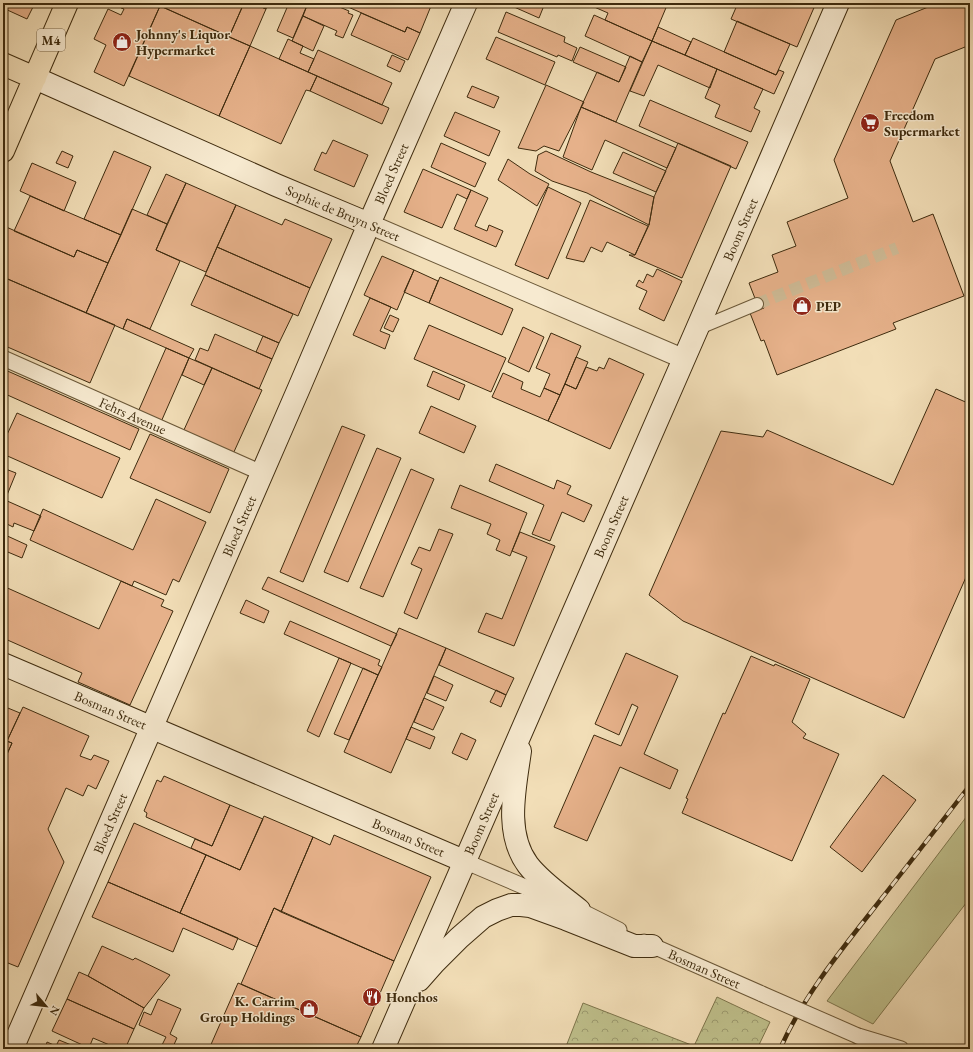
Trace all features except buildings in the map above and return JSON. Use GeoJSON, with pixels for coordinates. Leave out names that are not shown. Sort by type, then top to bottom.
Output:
{"type":"FeatureCollection","features":[{"type":"Feature","properties":{"kind":"main road","name":"M4"},"geometry":{"type":"LineString","coordinates":[[3,151],[67,3]]}},
{"type":"Feature","properties":{"kind":"main road","name":"Bloed Street"},"geometry":{"type":"LineString","coordinates":[[12,1049],[466,3]]}},
{"type":"Feature","properties":{"kind":"main road","name":"Boom Street"},"geometry":{"type":"LineString","coordinates":[[383,1049],[838,3]]}},
{"type":"Feature","properties":{"kind":"main road","name":"Sophie de Bruyn Street"},"geometry":{"type":"LineString","coordinates":[[3,64],[276,185],[369,224]]}},
{"type":"Feature","properties":{"kind":"main road","name":"Bosman Street"},"geometry":{"type":"LineString","coordinates":[[3,664],[464,861]]}},
{"type":"Feature","properties":{"kind":"main road"},"geometry":{"type":"LineString","coordinates":[[522,728],[513,814],[516,842],[523,858],[539,877],[579,910]]}},
{"type":"Feature","properties":{"kind":"main road"},"geometry":{"type":"LineString","coordinates":[[407,993],[471,926],[483,917],[511,905],[530,906],[634,946],[652,946]]}},
{"type":"Feature","properties":{"kind":"street","name":"Sophie de Bruyn Street"},"geometry":{"type":"LineString","coordinates":[[369,224],[684,359]]}},
{"type":"Feature","properties":{"kind":"street"},"geometry":{"type":"LineString","coordinates":[[697,329],[758,304]]}},
{"type":"Feature","properties":{"kind":"street","name":"Fehrs Avenue"},"geometry":{"type":"LineString","coordinates":[[3,358],[262,472]]}},
{"type":"Feature","properties":{"kind":"street","name":"Bosman Street"},"geometry":{"type":"LineString","coordinates":[[464,861],[579,910],[652,946],[858,1036],[901,1049]]}},
{"type":"Feature","properties":{"kind":"green space"},"geometry":{"type":"Polygon","coordinates":[[[970,812],[970,898],[873,1024],[827,1001],[970,812]]]}},
{"type":"Feature","properties":{"kind":"green space"},"geometry":{"type":"Polygon","coordinates":[[[717,997],[770,1022],[757,1049],[565,1049],[583,1003],[694,1046],[717,997]]]}},
{"type":"Feature","properties":{"kind":"tunnel"},"geometry":{"type":"LineString","coordinates":[[757,304],[897,248]]}},
{"type":"Feature","properties":{"kind":"railway"},"geometry":{"type":"LineString","coordinates":[[780,1049],[809,995],[833,961],[970,785]]}},
{"type":"Feature","properties":{"kind":"place","name":"Johnny's Liquor Hypermarket"},"geometry":{"type":"Point","coordinates":[122,42]}},
{"type":"Feature","properties":{"kind":"place","name":"Freedom Supermarket"},"geometry":{"type":"Point","coordinates":[870,123]}},
{"type":"Feature","properties":{"kind":"place","name":"PEP"},"geometry":{"type":"Point","coordinates":[802,306]}},
{"type":"Feature","properties":{"kind":"place","name":"Honchos"},"geometry":{"type":"Point","coordinates":[372,997]}},
{"type":"Feature","properties":{"kind":"place","name":"K. Carrim Group Holdings"},"geometry":{"type":"Point","coordinates":[309,1009]}}]}
